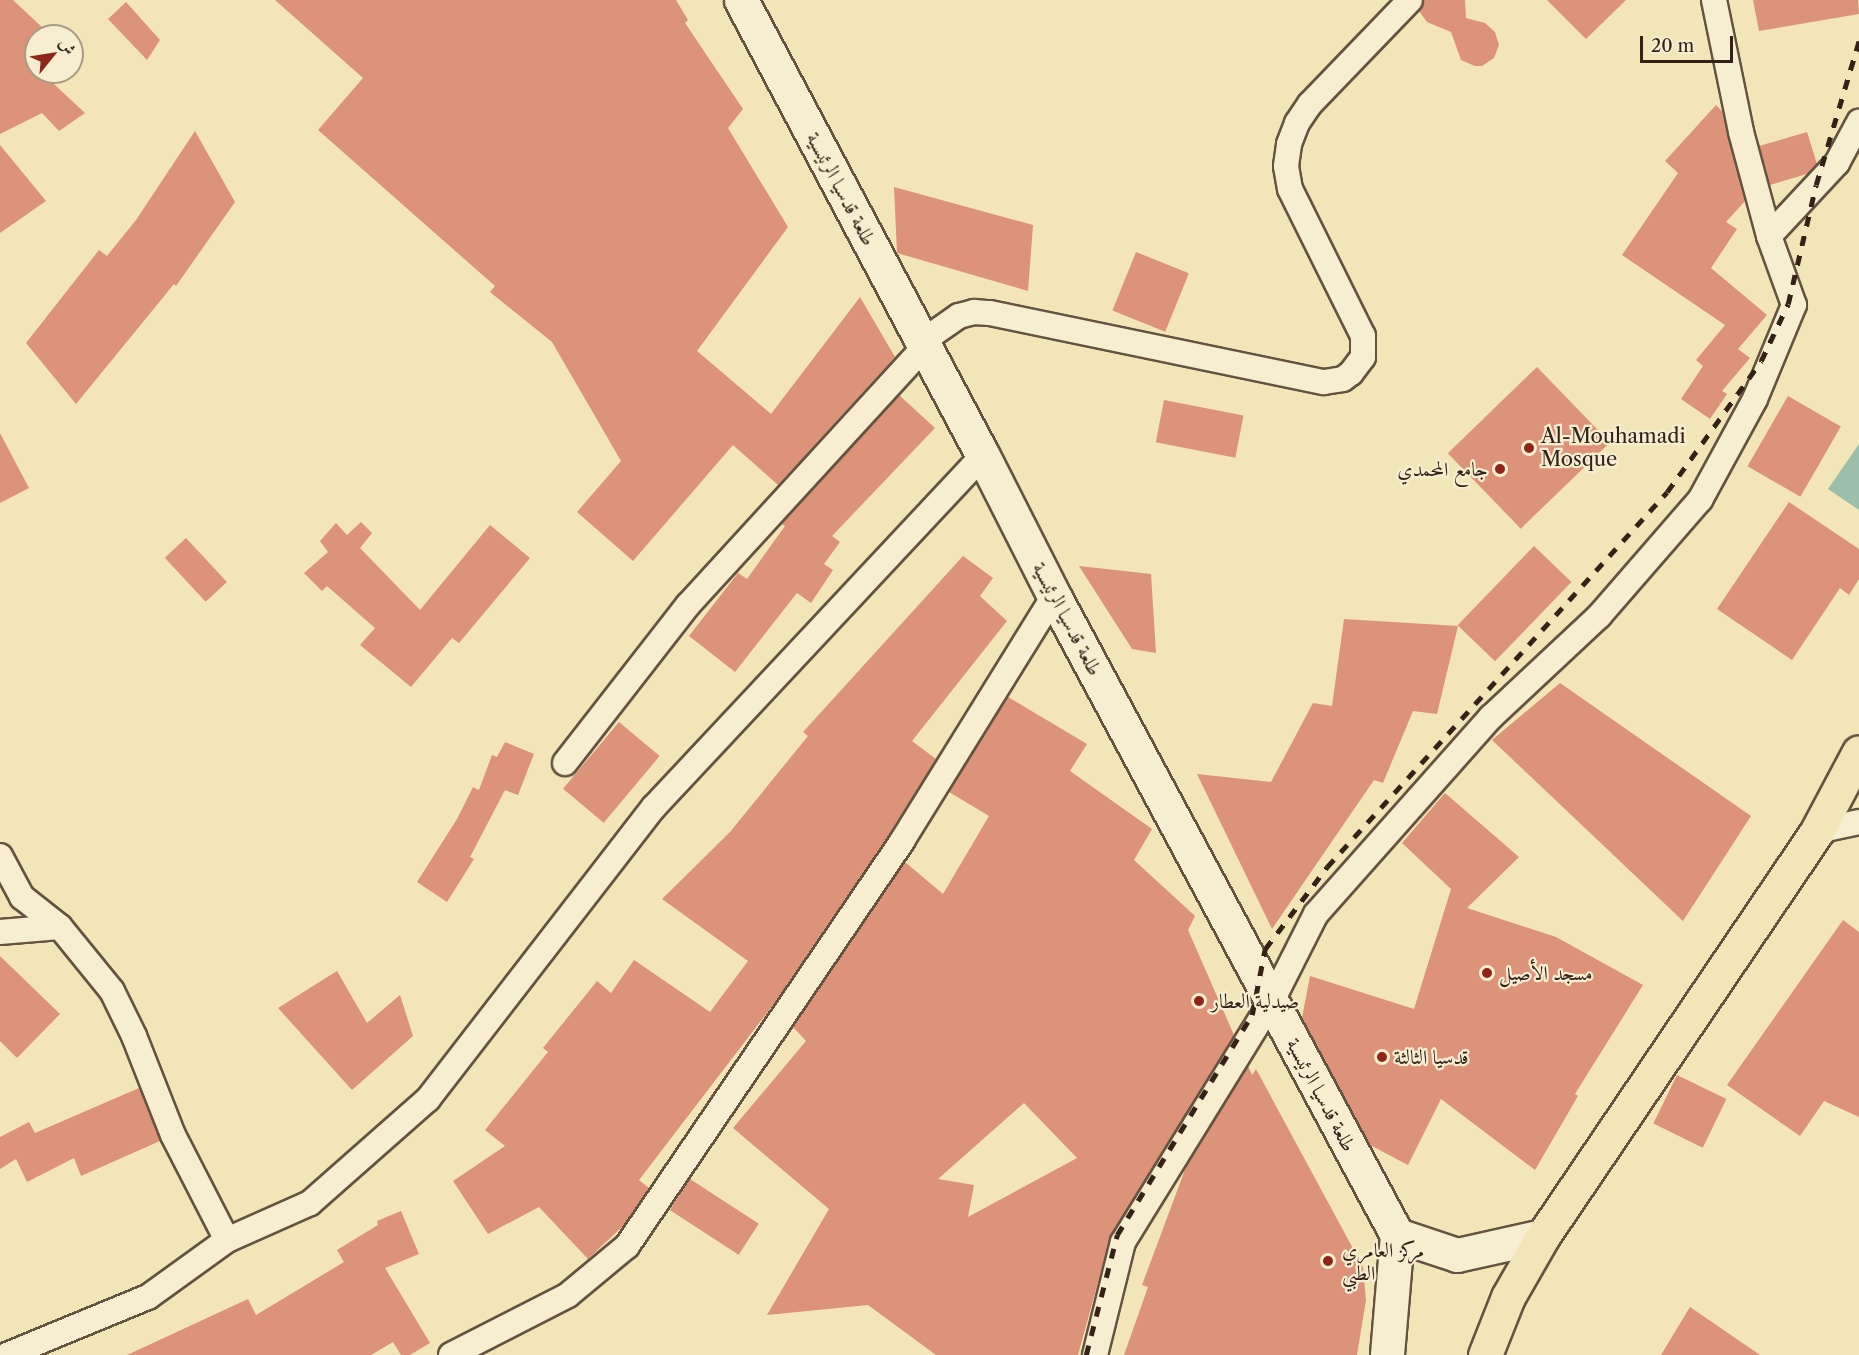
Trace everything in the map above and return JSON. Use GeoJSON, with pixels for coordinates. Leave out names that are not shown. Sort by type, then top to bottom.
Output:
{"type":"FeatureCollection","features":[{"type":"Feature","properties":{"kind":"main road","name":"طلعة قدسيا الرئيسية"},"geometry":{"type":"LineString","coordinates":[[749,4],[1054,596],[1397,1235]]}},
{"type":"Feature","properties":{"kind":"main road"},"geometry":{"type":"LineString","coordinates":[[1485,1355],[1508,1297],[1543,1236],[1817,831],[1859,752]]}},
{"type":"Feature","properties":{"kind":"main road"},"geometry":{"type":"LineString","coordinates":[[1387,1355],[1397,1235],[1457,1255],[1543,1236]]}},
{"type":"Feature","properties":{"kind":"street"},"geometry":{"type":"LineString","coordinates":[[565,763],[688,606],[924,347],[933,334],[958,316],[974,312],[990,313],[1324,382],[1343,379],[1351,373],[1363,357],[1363,336],[1290,189],[1287,166],[1289,144],[1297,123],[1310,104],[1410,0]]}},
{"type":"Feature","properties":{"kind":"street"},"geometry":{"type":"LineString","coordinates":[[1095,1355],[1123,1242],[1272,1001],[1316,914],[1491,717],[1599,616],[1700,500],[1755,399],[1794,305],[1769,236],[1741,132],[1714,0]]}},
{"type":"Feature","properties":{"kind":"street"},"geometry":{"type":"LineString","coordinates":[[1769,236],[1837,163],[1859,122]]}},
{"type":"Feature","properties":{"kind":"street"},"geometry":{"type":"LineString","coordinates":[[7,1355],[148,1297],[227,1240],[310,1203],[428,1099],[654,807],[983,456]]}},
{"type":"Feature","properties":{"kind":"street"},"geometry":{"type":"LineString","coordinates":[[451,1355],[568,1295],[627,1246],[902,841],[1054,596]]}},
{"type":"Feature","properties":{"kind":"street"},"geometry":{"type":"LineString","coordinates":[[1817,831],[1859,822]]}},
{"type":"Feature","properties":{"kind":"street"},"geometry":{"type":"LineString","coordinates":[[0,855],[22,897],[60,927],[112,991],[134,1036],[173,1134],[227,1240]]}},
{"type":"Feature","properties":{"kind":"street"},"geometry":{"type":"LineString","coordinates":[[0,932],[60,927]]}},
{"type":"Feature","properties":{"kind":"shaded area"},"geometry":{"type":"Polygon","coordinates":[[[1859,444],[1859,510],[1828,489],[1859,444]]]}},
{"type":"Feature","properties":{"kind":"building"},"geometry":{"type":"Polygon","coordinates":[[[0,0],[13,0],[39,24],[24,24],[24,84],[54,84],[85,113],[59,131],[42,113],[0,134],[0,0]]]}},
{"type":"Feature","properties":{"kind":"building"},"geometry":{"type":"Polygon","coordinates":[[[275,0],[676,0],[688,20],[685,23],[743,109],[728,128],[788,227],[697,351],[771,414],[860,297],[895,357],[778,485],[733,445],[633,561],[577,512],[621,461],[552,342],[490,292],[495,286],[318,130],[363,78],[275,0]]]}},
{"type":"Feature","properties":{"kind":"building"},"geometry":{"type":"Polygon","coordinates":[[[1424,0],[1465,0],[1466,18],[1485,23],[1495,32],[1499,45],[1494,58],[1482,66],[1475,66],[1461,60],[1451,32],[1427,22],[1419,11],[1424,0]]]}},
{"type":"Feature","properties":{"kind":"building"},"geometry":{"type":"Polygon","coordinates":[[[1547,0],[1626,0],[1586,39],[1547,0]]]}},
{"type":"Feature","properties":{"kind":"building"},"geometry":{"type":"Polygon","coordinates":[[[1753,0],[1858,0],[1859,14],[1759,31],[1753,0]]]}},
{"type":"Feature","properties":{"kind":"building"},"geometry":{"type":"Polygon","coordinates":[[[126,2],[160,40],[147,60],[108,19],[126,2]]]}},
{"type":"Feature","properties":{"kind":"building"},"geometry":{"type":"Polygon","coordinates":[[[1716,105],[1722,111],[1745,201],[1726,222],[1737,229],[1711,268],[1767,315],[1738,349],[1750,358],[1722,391],[1727,394],[1710,419],[1681,399],[1703,366],[1696,360],[1725,325],[1622,255],[1678,173],[1665,161],[1716,105]]]}},
{"type":"Feature","properties":{"kind":"building"},"geometry":{"type":"Polygon","coordinates":[[[195,131],[235,202],[176,286],[174,284],[76,404],[26,343],[99,250],[107,256],[136,220],[195,131]]]}},
{"type":"Feature","properties":{"kind":"building"},"geometry":{"type":"Polygon","coordinates":[[[1807,132],[1817,164],[1807,174],[1770,185],[1759,146],[1807,132]]]}},
{"type":"Feature","properties":{"kind":"building"},"geometry":{"type":"Polygon","coordinates":[[[0,145],[46,201],[0,233],[0,145]]]}},
{"type":"Feature","properties":{"kind":"building"},"geometry":{"type":"Polygon","coordinates":[[[894,187],[1033,225],[1028,291],[897,253],[894,187]]]}},
{"type":"Feature","properties":{"kind":"building"},"geometry":{"type":"Polygon","coordinates":[[[1136,252],[1189,273],[1165,332],[1112,310],[1136,252]]]}},
{"type":"Feature","properties":{"kind":"building","name":"Al-Mouhamadi Mosque"},"geometry":{"type":"Polygon","coordinates":[[[1537,367],[1610,443],[1521,529],[1448,453],[1537,367]]]}},
{"type":"Feature","properties":{"kind":"building"},"geometry":{"type":"Polygon","coordinates":[[[899,395],[935,428],[832,536],[840,542],[824,564],[833,570],[811,603],[797,593],[735,672],[689,636],[738,573],[747,579],[785,526],[782,524],[786,519],[899,395]]]}},
{"type":"Feature","properties":{"kind":"building"},"geometry":{"type":"Polygon","coordinates":[[[1788,396],[1841,426],[1800,497],[1748,466],[1788,396]]]}},
{"type":"Feature","properties":{"kind":"building"},"geometry":{"type":"Polygon","coordinates":[[[1164,400],[1244,415],[1235,458],[1156,442],[1164,400]]]}},
{"type":"Feature","properties":{"kind":"building"},"geometry":{"type":"Polygon","coordinates":[[[0,433],[29,488],[0,503],[0,433]]]}},
{"type":"Feature","properties":{"kind":"building"},"geometry":{"type":"Polygon","coordinates":[[[1789,502],[1859,549],[1859,579],[1849,595],[1840,588],[1792,660],[1717,609],[1789,502]]]}},
{"type":"Feature","properties":{"kind":"building"},"geometry":{"type":"Polygon","coordinates":[[[361,522],[372,533],[360,548],[420,610],[490,525],[530,558],[459,643],[452,638],[411,687],[360,645],[375,628],[327,586],[322,591],[304,573],[328,552],[320,541],[336,523],[347,535],[361,522]]]}},
{"type":"Feature","properties":{"kind":"building"},"geometry":{"type":"Polygon","coordinates":[[[186,538],[227,582],[206,602],[165,558],[186,538]]]}},
{"type":"Feature","properties":{"kind":"building"},"geometry":{"type":"Polygon","coordinates":[[[1534,546],[1571,582],[1495,661],[1458,625],[1534,546]]]}},
{"type":"Feature","properties":{"kind":"building"},"geometry":{"type":"Polygon","coordinates":[[[963,556],[993,578],[980,596],[1007,621],[912,741],[936,759],[890,833],[773,1005],[639,1180],[649,1188],[623,1226],[588,1259],[539,1207],[488,1234],[453,1181],[505,1146],[485,1130],[548,1052],[543,1048],[597,981],[611,993],[634,960],[710,1012],[748,961],[662,899],[730,832],[808,736],[803,732],[963,556]]]}},
{"type":"Feature","properties":{"kind":"building"},"geometry":{"type":"Polygon","coordinates":[[[1079,566],[1151,574],[1156,653],[1132,649],[1079,566]]]}},
{"type":"Feature","properties":{"kind":"building"},"geometry":{"type":"Polygon","coordinates":[[[1344,619],[1458,626],[1437,714],[1413,711],[1383,783],[1374,780],[1272,929],[1197,774],[1271,782],[1313,703],[1332,706],[1344,619]]]}},
{"type":"Feature","properties":{"kind":"building"},"geometry":{"type":"Polygon","coordinates":[[[1560,683],[1751,816],[1683,921],[1492,740],[1560,683]]]}},
{"type":"Feature","properties":{"kind":"building"},"geometry":{"type":"Polygon","coordinates":[[[1008,697],[1087,744],[1070,771],[1152,829],[1134,860],[1195,916],[1188,930],[1234,1035],[1111,1235],[1078,1355],[936,1355],[868,1305],[767,1315],[829,1209],[733,1128],[806,1041],[793,1027],[905,862],[943,894],[989,816],[949,792],[1008,697]],[[1024,1103],[938,1179],[974,1185],[968,1217],[1077,1158],[1024,1103]]]}},
{"type":"Feature","properties":{"kind":"building"},"geometry":{"type":"Polygon","coordinates":[[[619,722],[660,756],[604,823],[563,789],[619,722]]]}},
{"type":"Feature","properties":{"kind":"building"},"geometry":{"type":"Polygon","coordinates":[[[505,742],[534,754],[518,795],[505,790],[470,857],[474,859],[447,902],[417,882],[457,819],[473,787],[479,790],[492,755],[497,757],[505,742]]]}},
{"type":"Feature","properties":{"kind":"building"},"geometry":{"type":"Polygon","coordinates":[[[1445,793],[1519,857],[1467,908],[1556,937],[1643,985],[1575,1094],[1578,1096],[1535,1170],[1441,1099],[1408,1165],[1370,1145],[1302,1018],[1310,976],[1414,1009],[1451,889],[1402,843],[1445,793]]]}},
{"type":"Feature","properties":{"kind":"building"},"geometry":{"type":"Polygon","coordinates":[[[1843,920],[1859,932],[1859,1117],[1824,1101],[1800,1136],[1727,1085],[1843,920]]]}},
{"type":"Feature","properties":{"kind":"building"},"geometry":{"type":"Polygon","coordinates":[[[0,956],[60,1014],[17,1058],[0,1041],[0,956]]]}},
{"type":"Feature","properties":{"kind":"building"},"geometry":{"type":"Polygon","coordinates":[[[337,971],[367,1023],[400,995],[413,1036],[352,1090],[278,1008],[337,971]]]}},
{"type":"Feature","properties":{"kind":"building"},"geometry":{"type":"Polygon","coordinates":[[[1248,1066],[1252,1075],[1256,1069],[1363,1267],[1366,1300],[1357,1355],[1124,1355],[1148,1287],[1142,1285],[1186,1167],[1248,1066]]]}},
{"type":"Feature","properties":{"kind":"building"},"geometry":{"type":"Polygon","coordinates":[[[1677,1075],[1726,1099],[1703,1148],[1653,1124],[1677,1075]]]}},
{"type":"Feature","properties":{"kind":"building"},"geometry":{"type":"Polygon","coordinates":[[[139,1088],[160,1141],[81,1176],[74,1158],[27,1182],[16,1159],[0,1169],[0,1137],[29,1122],[35,1133],[139,1088]]]}},
{"type":"Feature","properties":{"kind":"building"},"geometry":{"type":"Polygon","coordinates":[[[690,1179],[759,1224],[739,1255],[670,1210],[690,1179]]]}},
{"type":"Feature","properties":{"kind":"building"},"geometry":{"type":"Polygon","coordinates":[[[401,1211],[419,1254],[385,1268],[430,1343],[410,1355],[401,1355],[393,1342],[371,1355],[127,1355],[248,1299],[256,1315],[344,1262],[337,1250],[378,1225],[377,1221],[401,1211]]]}},
{"type":"Feature","properties":{"kind":"building"},"geometry":{"type":"Polygon","coordinates":[[[1690,1307],[1760,1355],[1661,1355],[1690,1307]]]}},
{"type":"Feature","properties":{"kind":"railway"},"geometry":{"type":"LineString","coordinates":[[1086,1355],[1117,1235],[1252,1015],[1265,949],[1327,867],[1667,492],[1761,361],[1788,304],[1816,185],[1859,41]]}},
{"type":"Feature","properties":{"kind":"place","name":"Al-Mouhamadi Mosque"},"geometry":{"type":"Point","coordinates":[1529,448]}},
{"type":"Feature","properties":{"kind":"place","name":"جامع المحمدي"},"geometry":{"type":"Point","coordinates":[1500,469]}},
{"type":"Feature","properties":{"kind":"place","name":"مسجد الأصيل"},"geometry":{"type":"Point","coordinates":[1487,973]}},
{"type":"Feature","properties":{"kind":"place","name":"صيدلية العطار"},"geometry":{"type":"Point","coordinates":[1199,1001]}},
{"type":"Feature","properties":{"kind":"place","name":"قدسيا الثالثة"},"geometry":{"type":"Point","coordinates":[1382,1057]}},
{"type":"Feature","properties":{"kind":"place","name":"مركز العامري الطبي"},"geometry":{"type":"Point","coordinates":[1328,1261]}}]}
